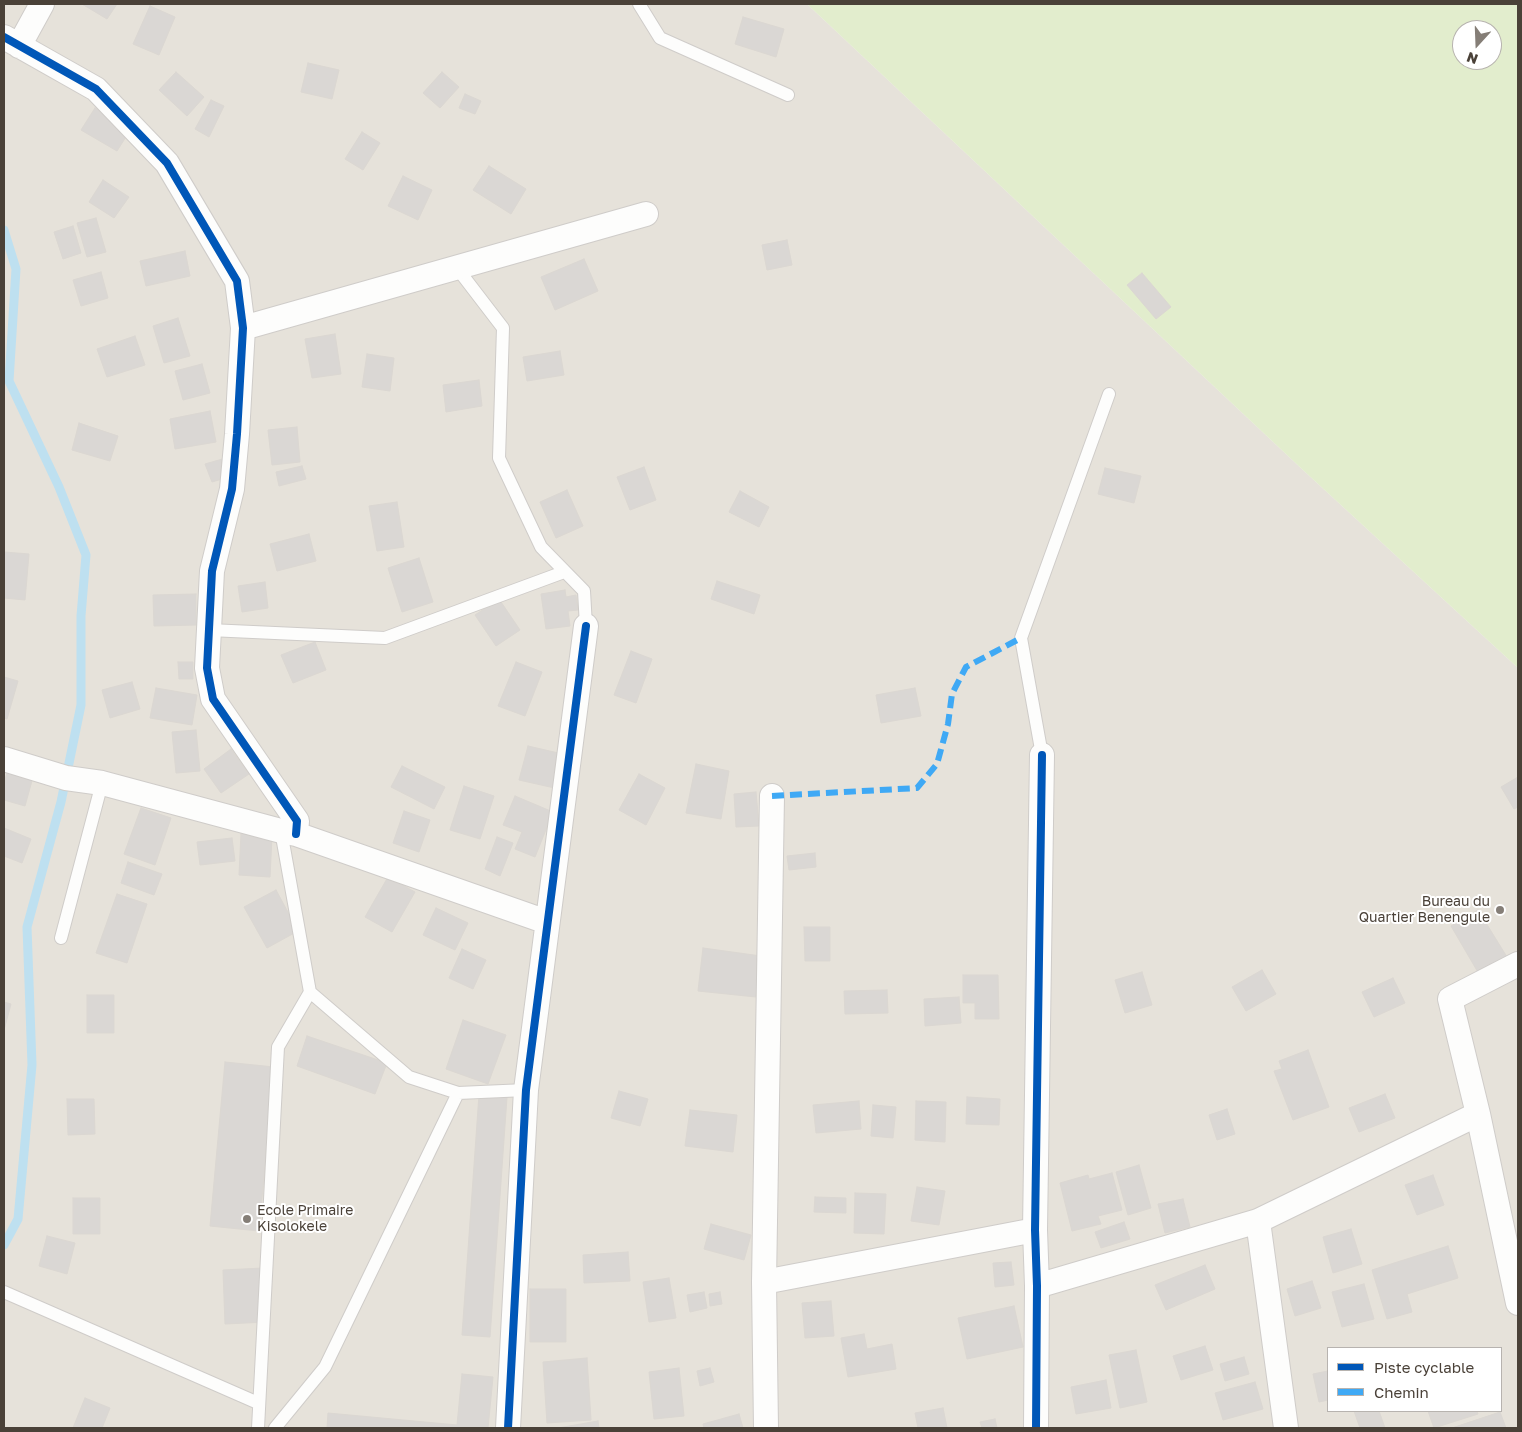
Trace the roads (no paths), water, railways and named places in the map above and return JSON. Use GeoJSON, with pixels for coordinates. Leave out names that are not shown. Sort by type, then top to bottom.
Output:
{"type":"FeatureCollection","features":[{"type":"Feature","properties":{"kind":"street"},"geometry":{"type":"LineString","coordinates":[[42,4],[12,42],[96,89],[167,164],[237,281],[243,328],[238,434],[232,490],[212,572],[207,668],[213,699],[297,821],[288,832]]}},
{"type":"Feature","properties":{"kind":"street"},"geometry":{"type":"LineString","coordinates":[[243,328],[646,214]]}},
{"type":"Feature","properties":{"kind":"street"},"geometry":{"type":"LineString","coordinates":[[508,1428],[526,1090],[586,626]]}},
{"type":"Feature","properties":{"kind":"street"},"geometry":{"type":"LineString","coordinates":[[1036,1428],[1037,1286],[1035,1230],[1042,755]]}},
{"type":"Feature","properties":{"kind":"street"},"geometry":{"type":"LineString","coordinates":[[4,759],[66,778],[102,782],[288,832],[547,922]]}},
{"type":"Feature","properties":{"kind":"street"},"geometry":{"type":"LineString","coordinates":[[766,1428],[764,1282],[772,796]]}},
{"type":"Feature","properties":{"kind":"street"},"geometry":{"type":"LineString","coordinates":[[1518,964],[1450,999],[1478,1114],[1518,1304]]}},
{"type":"Feature","properties":{"kind":"street"},"geometry":{"type":"LineString","coordinates":[[1037,1286],[1258,1222],[1478,1114]]}},
{"type":"Feature","properties":{"kind":"street"},"geometry":{"type":"LineString","coordinates":[[1258,1222],[1286,1428]]}},
{"type":"Feature","properties":{"kind":"street"},"geometry":{"type":"LineString","coordinates":[[764,1282],[1035,1230]]}},
{"type":"Feature","properties":{"kind":"lane"},"geometry":{"type":"LineString","coordinates":[[639,4],[660,38],[788,95]]}},
{"type":"Feature","properties":{"kind":"lane"},"geometry":{"type":"LineString","coordinates":[[457,268],[503,328],[499,458],[541,547],[584,591],[586,626]]}},
{"type":"Feature","properties":{"kind":"lane"},"geometry":{"type":"LineString","coordinates":[[1042,755],[1021,638],[1109,394]]}},
{"type":"Feature","properties":{"kind":"lane"},"geometry":{"type":"LineString","coordinates":[[209,630],[385,638],[564,572]]}},
{"type":"Feature","properties":{"kind":"lane"},"geometry":{"type":"LineString","coordinates":[[61,938],[102,782]]}},
{"type":"Feature","properties":{"kind":"lane"},"geometry":{"type":"LineString","coordinates":[[258,1428],[278,1047],[310,992],[288,832]]}},
{"type":"Feature","properties":{"kind":"lane"},"geometry":{"type":"LineString","coordinates":[[310,992],[409,1077],[458,1093],[526,1090]]}},
{"type":"Feature","properties":{"kind":"lane"},"geometry":{"type":"LineString","coordinates":[[275,1428],[325,1368],[458,1093]]}},
{"type":"Feature","properties":{"kind":"lane"},"geometry":{"type":"LineString","coordinates":[[4,1292],[258,1403]]}},
{"type":"Feature","properties":{"kind":"waterway"},"geometry":{"type":"LineString","coordinates":[[4,230],[16,269],[9,381],[59,487],[86,555],[81,616],[81,705],[61,802],[27,927],[32,1065],[18,1219],[4,1245]]}},
{"type":"Feature","properties":{"kind":"place","name":"Bureau du Quartier Benengule"},"geometry":{"type":"Point","coordinates":[1500,910]}},
{"type":"Feature","properties":{"kind":"place","name":"Ecole Primaire Kisolokele"},"geometry":{"type":"Point","coordinates":[247,1219]}}]}
